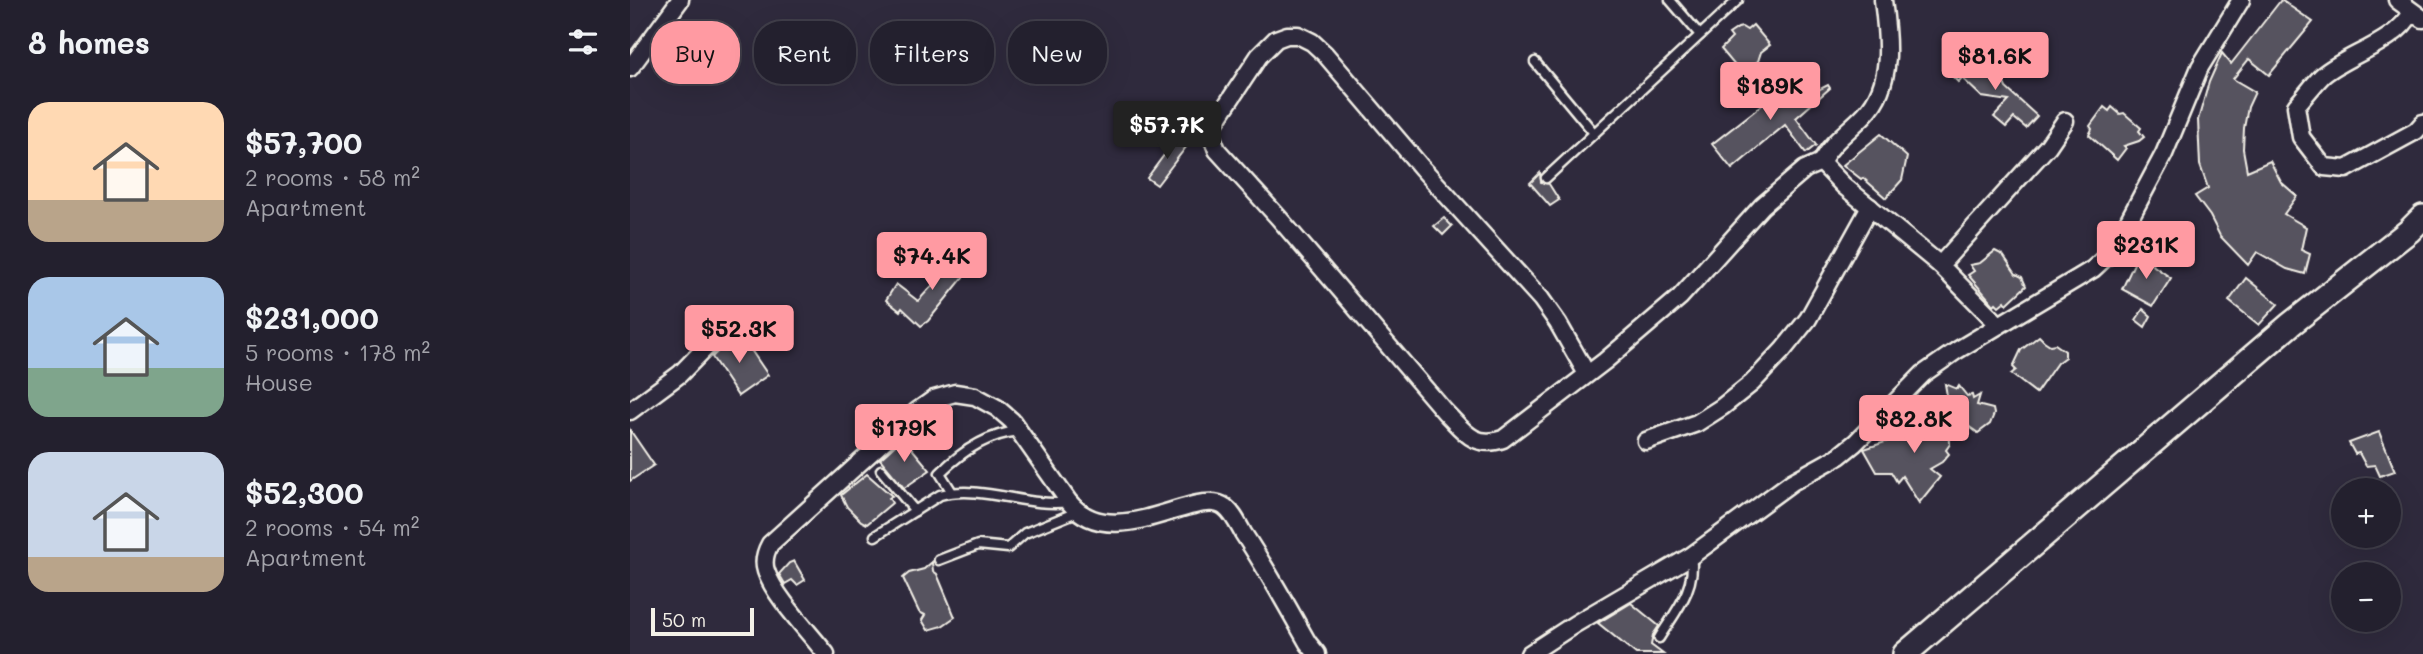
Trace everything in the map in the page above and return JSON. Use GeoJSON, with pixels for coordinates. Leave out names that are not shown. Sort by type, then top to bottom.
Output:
{"type":"FeatureCollection","features":[{"type":"Feature","properties":{"kind":"street"},"geometry":{"type":"LineString","coordinates":[[630,68],[680,0]]}},
{"type":"Feature","properties":{"kind":"street"},"geometry":{"type":"LineString","coordinates":[[1587,374],[1541,299],[1422,168],[1325,54],[1312,41],[1298,35],[1287,35],[1268,45],[1212,127],[1212,137],[1217,150],[1466,434],[1479,442],[1490,444],[1503,439],[1569,390],[1680,297],[1762,206],[1805,169],[1821,162],[1835,141],[1865,114],[1877,99],[1888,55],[1883,0]]}},
{"type":"Feature","properties":{"kind":"street"},"geometry":{"type":"LineString","coordinates":[[1529,654],[1691,556],[1792,482],[1839,456],[1923,374],[2094,269],[2107,256],[2122,233],[2164,154],[2200,67],[2241,0]]}},
{"type":"Feature","properties":{"kind":"street"},"geometry":{"type":"LineString","coordinates":[[2397,0],[2418,15],[2372,48],[2323,75],[2296,106],[2301,137],[2324,167],[2346,169],[2416,131],[2423,123]]}},
{"type":"Feature","properties":{"kind":"street"},"geometry":{"type":"LineString","coordinates":[[1940,265],[2039,156],[2065,121]]}},
{"type":"Feature","properties":{"kind":"street"},"geometry":{"type":"LineString","coordinates":[[1821,162],[1844,186],[1940,265],[1999,325]]}},
{"type":"Feature","properties":{"kind":"street"},"geometry":{"type":"LineString","coordinates":[[1646,441],[1697,423],[1722,407],[1759,375],[1808,319],[1870,207]]}},
{"type":"Feature","properties":{"kind":"street"},"geometry":{"type":"LineString","coordinates":[[1905,654],[2291,324],[2423,217]]}},
{"type":"Feature","properties":{"kind":"street"},"geometry":{"type":"LineString","coordinates":[[630,411],[680,374],[721,332]]}},
{"type":"Feature","properties":{"kind":"street"},"geometry":{"type":"LineString","coordinates":[[826,654],[771,582],[764,563],[770,544],[905,421],[934,399],[955,393],[975,396],[997,408],[1012,421],[1073,507],[1100,522],[1118,523],[1164,515],[1203,503],[1225,506],[1257,553],[1308,643],[1317,654]]}},
{"type":"Feature","properties":{"kind":"lane"},"geometry":{"type":"LineString","coordinates":[[1670,0],[1700,35]]}},
{"type":"Feature","properties":{"kind":"lane"},"geometry":{"type":"LineString","coordinates":[[1546,178],[1738,0]]}},
{"type":"Feature","properties":{"kind":"lane"},"geometry":{"type":"LineString","coordinates":[[1535,62],[1594,133]]}},
{"type":"Feature","properties":{"kind":"lane"},"geometry":{"type":"LineString","coordinates":[[952,492],[940,473],[953,460],[971,447],[1000,433],[1019,431]]}},
{"type":"Feature","properties":{"kind":"lane"},"geometry":{"type":"LineString","coordinates":[[881,470],[915,512]]}},
{"type":"Feature","properties":{"kind":"lane"},"geometry":{"type":"LineString","coordinates":[[875,536],[940,495],[952,492],[1012,497],[1073,507]]}},
{"type":"Feature","properties":{"kind":"lane"},"geometry":{"type":"LineString","coordinates":[[939,560],[978,545],[1008,548],[1025,533],[1073,507]]}},
{"type":"Feature","properties":{"kind":"lane"},"geometry":{"type":"LineString","coordinates":[[1658,638],[1689,591],[1691,556]]}},
{"type":"Feature","properties":{"kind":"building"},"geometry":{"type":"Polygon","coordinates":[[[2281,0],[2313,22],[2269,75],[2249,59],[2233,79],[2255,92],[2248,107],[2244,128],[2243,149],[2247,171],[2270,161],[2281,182],[2297,196],[2284,214],[2306,227],[2301,250],[2310,254],[2305,274],[2287,269],[2257,252],[2248,265],[2220,236],[2210,216],[2195,196],[2208,188],[2200,165],[2198,120],[2209,82],[2222,53],[2231,64],[2281,0]]]}},
{"type":"Feature","properties":{"kind":"building"},"geometry":{"type":"Polygon","coordinates":[[[1753,25],[1770,45],[1761,52],[1758,61],[1741,73],[1721,49],[1732,38],[1729,34],[1742,27],[1747,30],[1753,25]]]}},
{"type":"Feature","properties":{"kind":"building"},"geometry":{"type":"Polygon","coordinates":[[[1983,58],[2002,73],[2006,88],[2037,116],[2026,128],[2014,118],[2006,127],[1994,117],[2009,101],[1982,97],[1962,78],[1958,82],[1950,74],[1955,68],[1964,70],[1983,58]]]}},
{"type":"Feature","properties":{"kind":"building"},"geometry":{"type":"Polygon","coordinates":[[[1792,72],[1808,95],[1828,85],[1830,88],[1796,118],[1816,145],[1806,153],[1785,125],[1732,169],[1712,144],[1766,102],[1764,100],[1792,72]]]}},
{"type":"Feature","properties":{"kind":"building"},"geometry":{"type":"Polygon","coordinates":[[[2104,107],[2109,111],[2112,107],[2120,114],[2124,113],[2141,128],[2139,131],[2144,137],[2124,146],[2126,148],[2117,160],[2089,135],[2092,129],[2090,126],[2104,107]]]}},
{"type":"Feature","properties":{"kind":"building"},"geometry":{"type":"Polygon","coordinates":[[[1881,134],[1907,157],[1902,180],[1886,198],[1843,165],[1881,134]]]}},
{"type":"Feature","properties":{"kind":"building"},"geometry":{"type":"Polygon","coordinates":[[[1174,135],[1186,147],[1157,185],[1147,178],[1167,151],[1174,135]]]}},
{"type":"Feature","properties":{"kind":"building"},"geometry":{"type":"Polygon","coordinates":[[[1540,173],[1541,182],[1549,184],[1559,200],[1550,206],[1530,183],[1540,173]]]}},
{"type":"Feature","properties":{"kind":"building"},"geometry":{"type":"Polygon","coordinates":[[[1444,218],[1452,226],[1443,235],[1434,226],[1444,218]]]}},
{"type":"Feature","properties":{"kind":"building"},"geometry":{"type":"Polygon","coordinates":[[[966,248],[976,255],[962,279],[921,326],[902,308],[900,311],[886,300],[896,284],[918,301],[944,273],[947,276],[966,248]]]}},
{"type":"Feature","properties":{"kind":"building"},"geometry":{"type":"Polygon","coordinates":[[[1995,251],[2003,255],[2016,274],[2022,277],[2026,286],[2007,304],[2005,301],[1999,306],[1996,303],[1994,305],[1968,275],[1974,271],[1970,265],[1980,263],[1995,251]]]}},
{"type":"Feature","properties":{"kind":"building"},"geometry":{"type":"Polygon","coordinates":[[[2138,255],[2171,278],[2153,306],[2122,289],[2138,255]]]}},
{"type":"Feature","properties":{"kind":"building"},"geometry":{"type":"Polygon","coordinates":[[[2246,278],[2278,304],[2259,325],[2229,301],[2246,278]]]}},
{"type":"Feature","properties":{"kind":"building"},"geometry":{"type":"Polygon","coordinates":[[[2143,309],[2151,316],[2145,327],[2136,320],[2143,309]]]}},
{"type":"Feature","properties":{"kind":"building"},"geometry":{"type":"Polygon","coordinates":[[[736,334],[768,375],[738,396],[712,357],[736,334]]]}},
{"type":"Feature","properties":{"kind":"building"},"geometry":{"type":"Polygon","coordinates":[[[2039,336],[2050,345],[2055,344],[2065,351],[2065,357],[2057,363],[2036,393],[2011,374],[2016,370],[2013,367],[2021,350],[2039,336]]]}},
{"type":"Feature","properties":{"kind":"building"},"geometry":{"type":"Polygon","coordinates":[[[1945,384],[1957,389],[1959,386],[1967,396],[1972,395],[1973,399],[1980,395],[1977,405],[1993,409],[1990,424],[1978,433],[1950,413],[1945,384]]]}},
{"type":"Feature","properties":{"kind":"building"},"geometry":{"type":"Polygon","coordinates":[[[1916,416],[1930,422],[1931,427],[1949,421],[1950,444],[1946,450],[1949,454],[1930,469],[1940,477],[1919,503],[1902,476],[1897,482],[1891,472],[1877,472],[1864,449],[1906,435],[1904,426],[1916,416]]]}},
{"type":"Feature","properties":{"kind":"building"},"geometry":{"type":"Polygon","coordinates":[[[630,430],[654,465],[630,481],[630,430]]]}},
{"type":"Feature","properties":{"kind":"building"},"geometry":{"type":"Polygon","coordinates":[[[2379,432],[2395,471],[2380,476],[2375,465],[2366,466],[2349,443],[2379,432]]]}},
{"type":"Feature","properties":{"kind":"building"},"geometry":{"type":"Polygon","coordinates":[[[903,438],[930,470],[904,488],[880,459],[903,438]]]}},
{"type":"Feature","properties":{"kind":"building"},"geometry":{"type":"Polygon","coordinates":[[[867,474],[892,496],[889,498],[892,503],[867,524],[847,507],[841,495],[867,474]]]}},
{"type":"Feature","properties":{"kind":"building"},"geometry":{"type":"Polygon","coordinates":[[[794,561],[805,580],[797,585],[792,580],[785,584],[779,574],[794,561]]]}},
{"type":"Feature","properties":{"kind":"building"},"geometry":{"type":"Polygon","coordinates":[[[932,562],[933,571],[937,574],[955,617],[942,626],[928,630],[922,620],[925,615],[919,612],[903,578],[909,573],[924,569],[932,562]]]}},
{"type":"Feature","properties":{"kind":"building"},"geometry":{"type":"Polygon","coordinates":[[[1631,603],[1659,626],[1651,645],[1663,654],[1636,654],[1598,623],[1631,603]]]}}]}
